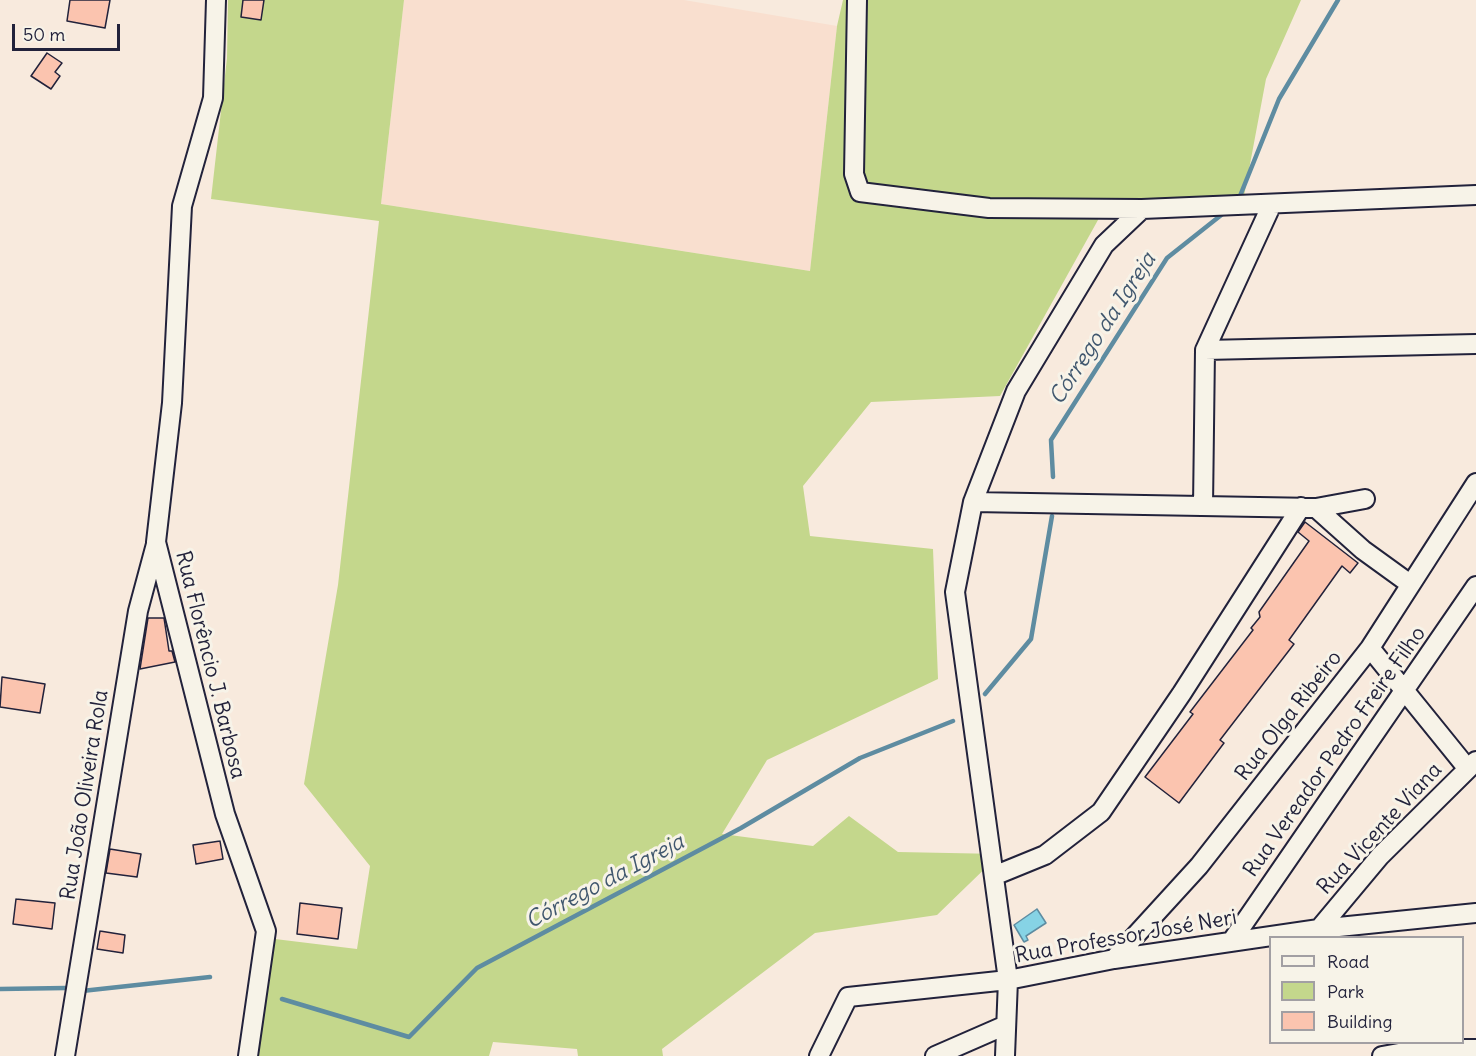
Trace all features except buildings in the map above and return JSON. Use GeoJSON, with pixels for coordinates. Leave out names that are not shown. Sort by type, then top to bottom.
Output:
{"type":"FeatureCollection","features":[{"type":"Feature","properties":{"kind":"street","name":"Rua Florêncio J. Barbosa"},"geometry":{"type":"LineString","coordinates":[[216,0],[213,98],[182,206],[172,403],[156,542],[225,814],[266,931],[248,1056]]}},
{"type":"Feature","properties":{"kind":"street"},"geometry":{"type":"LineString","coordinates":[[857,0],[854,174],[860,192],[988,208],[1142,209],[1237,203],[1272,204],[1476,195]]}},
{"type":"Feature","properties":{"kind":"street"},"geometry":{"type":"LineString","coordinates":[[1203,506],[1205,351],[1272,204]]}},
{"type":"Feature","properties":{"kind":"street"},"geometry":{"type":"LineString","coordinates":[[1005,1056],[1008,980],[996,874],[977,765],[955,592],[973,502],[1016,391],[1104,245],[1142,209]]}},
{"type":"Feature","properties":{"kind":"street"},"geometry":{"type":"LineString","coordinates":[[1205,351],[1476,344]]}},
{"type":"Feature","properties":{"kind":"street","name":"Rua Olga Ribeiro"},"geometry":{"type":"LineString","coordinates":[[1114,959],[1199,866],[1370,648],[1476,483]]}},
{"type":"Feature","properties":{"kind":"street"},"geometry":{"type":"LineString","coordinates":[[973,502],[1308,507],[1365,500]]}},
{"type":"Feature","properties":{"kind":"street"},"geometry":{"type":"LineString","coordinates":[[996,874],[1045,855],[1101,812],[1308,507]]}},
{"type":"Feature","properties":{"kind":"street"},"geometry":{"type":"LineString","coordinates":[[1308,507],[1410,584]]}},
{"type":"Feature","properties":{"kind":"street","name":"Rua João Oliveira Rola"},"geometry":{"type":"LineString","coordinates":[[65,1056],[138,611],[156,542]]}},
{"type":"Feature","properties":{"kind":"street","name":"Rua Vereador Pedro Freire Filho"},"geometry":{"type":"LineString","coordinates":[[1231,942],[1476,586]]}},
{"type":"Feature","properties":{"kind":"street"},"geometry":{"type":"LineString","coordinates":[[1370,648],[1405,692],[1472,765]]}},
{"type":"Feature","properties":{"kind":"street","name":"Rua Vicente Viana"},"geometry":{"type":"LineString","coordinates":[[1319,929],[1380,856],[1472,765]]}},
{"type":"Feature","properties":{"kind":"street","name":"Rua Professor José Neri"},"geometry":{"type":"LineString","coordinates":[[1272,936],[1476,913]]}},
{"type":"Feature","properties":{"kind":"street","name":"Rua Professor José Neri"},"geometry":{"type":"LineString","coordinates":[[819,1056],[848,997],[1008,980],[1114,959],[1269,936]]}},
{"type":"Feature","properties":{"kind":"street"},"geometry":{"type":"LineString","coordinates":[[935,1056],[1006,1025]]}},
{"type":"Feature","properties":{"kind":"street"},"geometry":{"type":"LineString","coordinates":[[1382,1056],[1476,1049]]}},
{"type":"Feature","properties":{"kind":"shaded area"},"geometry":{"type":"Polygon","coordinates":[[[404,0],[684,0],[837,26],[810,271],[381,204],[404,0]]]}},
{"type":"Feature","properties":{"kind":"green space"},"geometry":{"type":"Polygon","coordinates":[[[228,0],[404,0],[381,204],[810,271],[837,26],[843,0],[1301,0],[1266,79],[1244,196],[1103,211],[1000,396],[871,402],[803,486],[810,536],[933,549],[938,679],[767,760],[722,834],[813,846],[849,816],[898,852],[1000,854],[937,915],[815,933],[662,1049],[663,1056],[578,1056],[577,1049],[493,1042],[489,1056],[254,1056],[275,939],[357,949],[370,866],[304,784],[338,585],[379,221],[211,199],[227,58],[228,0]]]}},
{"type":"Feature","properties":{"kind":"water"},"geometry":{"type":"Polygon","coordinates":[[[1037,909],[1046,923],[1026,936],[1028,940],[1024,942],[1014,925],[1037,909]]]}},
{"type":"Feature","properties":{"kind":"waterway","name":"Córrego da Igreja"},"geometry":{"type":"LineString","coordinates":[[1238,201],[1279,99],[1338,0]]}},
{"type":"Feature","properties":{"kind":"waterway","name":"Córrego da Igreja"},"geometry":{"type":"LineString","coordinates":[[1053,477],[1051,440],[1167,258],[1225,212]]}},
{"type":"Feature","properties":{"kind":"waterway","name":"Córrego da Igreja"},"geometry":{"type":"LineString","coordinates":[[985,694],[1031,639],[1052,516]]}},
{"type":"Feature","properties":{"kind":"waterway","name":"Córrego da Igreja"},"geometry":{"type":"LineString","coordinates":[[282,999],[409,1037],[477,968],[741,828],[860,758],[953,721]]}},
{"type":"Feature","properties":{"kind":"waterway","name":"Córrego da Igreja"},"geometry":{"type":"LineString","coordinates":[[82,991],[210,977]]}},
{"type":"Feature","properties":{"kind":"waterway","name":"Córrego da Igreja"},"geometry":{"type":"LineString","coordinates":[[0,989],[66,988]]}}]}
